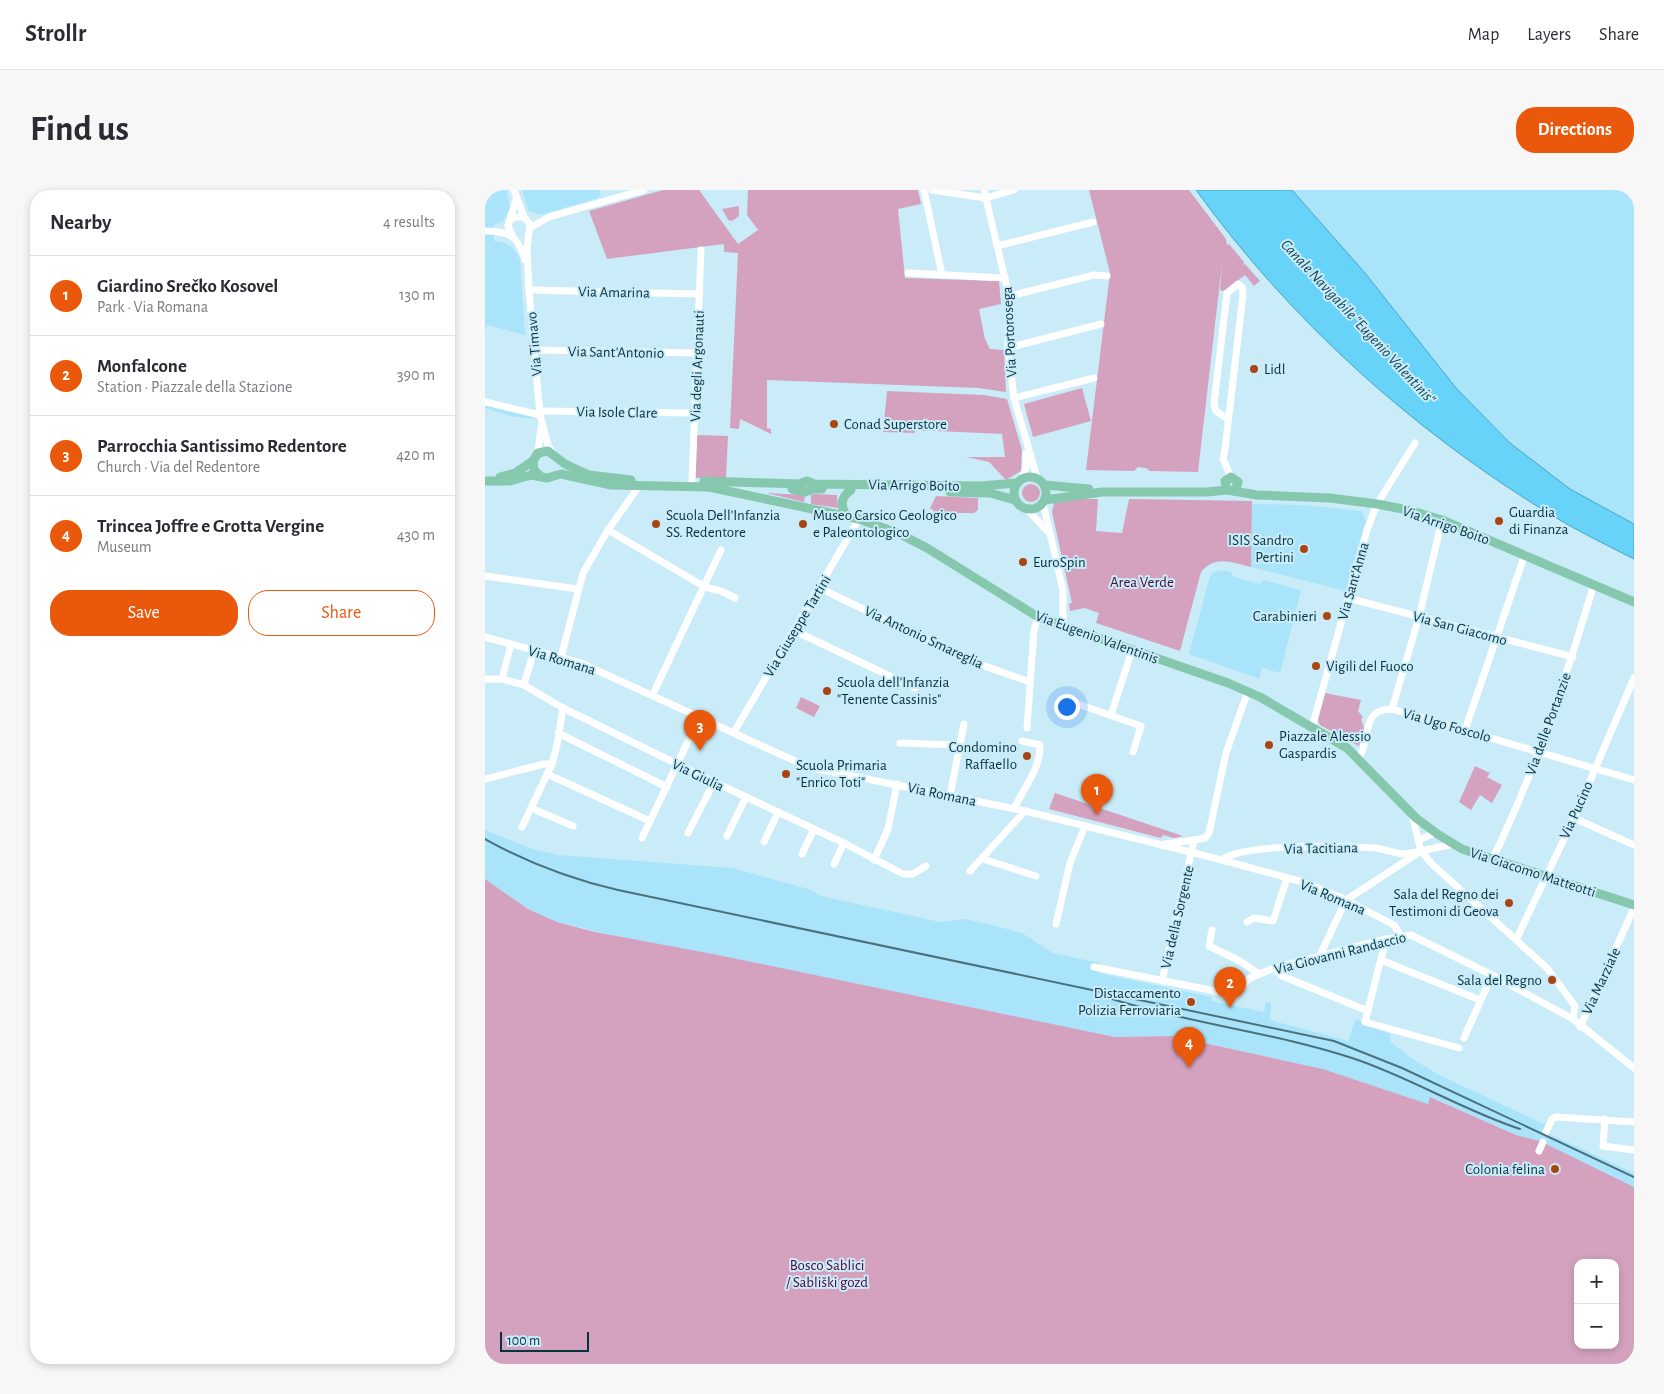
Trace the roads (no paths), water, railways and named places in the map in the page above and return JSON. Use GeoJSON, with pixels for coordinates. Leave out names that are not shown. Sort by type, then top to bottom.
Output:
{"type":"FeatureCollection","features":[{"type":"Feature","properties":{"kind":"main road"},"geometry":{"type":"LineString","coordinates":[[485,480],[501,482],[531,475],[547,478],[554,475],[559,465],[555,455],[538,453]]}},
{"type":"Feature","properties":{"kind":"main road","name":"Via Timavo"},"geometry":{"type":"LineString","coordinates":[[533,461],[538,453]]}},
{"type":"Feature","properties":{"kind":"main road","name":"Via Eugenio Valentinis"},"geometry":{"type":"LineString","coordinates":[[555,455],[589,475],[604,478],[692,481],[709,484],[846,515],[900,534],[927,548],[1038,617],[1248,691],[1312,727],[1359,757],[1412,814],[1435,833]]}},
{"type":"Feature","properties":{"kind":"main road"},"geometry":{"type":"LineString","coordinates":[[485,480],[510,475],[533,461],[534,470],[540,477]]}},
{"type":"Feature","properties":{"kind":"main road","name":"Via Eugenio Valentinis"},"geometry":{"type":"LineString","coordinates":[[554,475],[571,474],[604,484],[639,486],[709,484]]}},
{"type":"Feature","properties":{"kind":"main road","name":"Via Arrigo Boito"},"geometry":{"type":"LineString","coordinates":[[807,488],[980,486],[1019,481],[1029,476],[1037,478]]}},
{"type":"Feature","properties":{"kind":"main road"},"geometry":{"type":"LineString","coordinates":[[1037,478],[1045,485],[1044,501]]}},
{"type":"Feature","properties":{"kind":"main road"},"geometry":{"type":"LineString","coordinates":[[1015,500],[1014,490],[1019,481]]}},
{"type":"Feature","properties":{"kind":"main road","name":"Via Arrigo Boito"},"geometry":{"type":"LineString","coordinates":[[709,484],[990,493],[1015,500],[1020,506],[1027,509],[1038,507],[1044,501],[1102,492],[1231,487],[1257,495],[1330,498],[1408,510],[1442,520],[1634,602]]}},
{"type":"Feature","properties":{"kind":"main road","name":"Via Arrigo Boito"},"geometry":{"type":"LineString","coordinates":[[1045,485],[1102,492]]}},
{"type":"Feature","properties":{"kind":"main road"},"geometry":{"type":"LineString","coordinates":[[807,488],[807,499],[810,507]]}},
{"type":"Feature","properties":{"kind":"main road"},"geometry":{"type":"LineString","coordinates":[[846,515],[843,501],[845,494],[851,490]]}},
{"type":"Feature","properties":{"kind":"main road","name":"Via Giacomo Matteotti"},"geometry":{"type":"LineString","coordinates":[[1435,833],[1454,844],[1492,860],[1634,906]]}},
{"type":"Feature","properties":{"kind":"street","name":"Via Timavo"},"geometry":{"type":"LineString","coordinates":[[515,190],[516,199],[529,230],[529,290],[540,413],[542,424],[555,455]]}},
{"type":"Feature","properties":{"kind":"street"},"geometry":{"type":"LineString","coordinates":[[485,231],[524,236],[543,220],[644,190]]}},
{"type":"Feature","properties":{"kind":"street"},"geometry":{"type":"LineString","coordinates":[[924,190],[942,275]]}},
{"type":"Feature","properties":{"kind":"street"},"geometry":{"type":"LineString","coordinates":[[932,190],[986,198],[1014,190]]}},
{"type":"Feature","properties":{"kind":"street","name":"Via Portorosega"},"geometry":{"type":"LineString","coordinates":[[983,190],[1009,296],[1008,348],[1014,398],[1037,478]]}},
{"type":"Feature","properties":{"kind":"street","name":"Via Timavo"},"geometry":{"type":"LineString","coordinates":[[516,199],[508,230],[522,249],[528,272]]}},
{"type":"Feature","properties":{"kind":"street"},"geometry":{"type":"LineString","coordinates":[[494,231],[514,217],[543,220]]}},
{"type":"Feature","properties":{"kind":"street"},"geometry":{"type":"LineString","coordinates":[[997,246],[1093,222]]}},
{"type":"Feature","properties":{"kind":"street","name":"Via degli Argonauti"},"geometry":{"type":"LineString","coordinates":[[692,481],[701,250]]}},
{"type":"Feature","properties":{"kind":"street"},"geometry":{"type":"LineString","coordinates":[[908,273],[1005,278]]}},
{"type":"Feature","properties":{"kind":"street"},"geometry":{"type":"LineString","coordinates":[[1009,296],[1094,275],[1107,276]]}},
{"type":"Feature","properties":{"kind":"street"},"geometry":{"type":"LineString","coordinates":[[1228,420],[1216,411],[1214,404],[1227,293],[1238,284],[1242,288],[1243,295],[1228,420],[1223,459],[1231,487]]}},
{"type":"Feature","properties":{"kind":"street","name":"Via Amarina"},"geometry":{"type":"LineString","coordinates":[[529,290],[700,294]]}},
{"type":"Feature","properties":{"kind":"street"},"geometry":{"type":"LineString","coordinates":[[1008,348],[1101,324]]}},
{"type":"Feature","properties":{"kind":"street","name":"Via Sant'Antonio"},"geometry":{"type":"LineString","coordinates":[[535,350],[696,353]]}},
{"type":"Feature","properties":{"kind":"street"},"geometry":{"type":"LineString","coordinates":[[1014,398],[1095,378]]}},
{"type":"Feature","properties":{"kind":"street"},"geometry":{"type":"LineString","coordinates":[[485,402],[540,413]]}},
{"type":"Feature","properties":{"kind":"street","name":"Via Isole Clare"},"geometry":{"type":"LineString","coordinates":[[540,413],[695,413]]}},
{"type":"Feature","properties":{"kind":"street","name":"Via Timavo"},"geometry":{"type":"LineString","coordinates":[[538,453],[542,424]]}},
{"type":"Feature","properties":{"kind":"street","name":"Via Sant'Anna"},"geometry":{"type":"LineString","coordinates":[[1312,727],[1348,598],[1377,504],[1415,443]]}},
{"type":"Feature","properties":{"kind":"street","name":"Via Portorosega"},"geometry":{"type":"LineString","coordinates":[[1019,481],[1026,468],[1026,445]]}},
{"type":"Feature","properties":{"kind":"street"},"geometry":{"type":"LineString","coordinates":[[561,657],[578,589],[588,562],[639,486]]}},
{"type":"Feature","properties":{"kind":"street"},"geometry":{"type":"LineString","coordinates":[[1044,501],[1063,590],[1063,626]]}},
{"type":"Feature","properties":{"kind":"street"},"geometry":{"type":"LineString","coordinates":[[1027,509],[1041,522],[1050,535]]}},
{"type":"Feature","properties":{"kind":"street","name":"Via Giuseppe Tartini"},"geometry":{"type":"LineString","coordinates":[[734,732],[859,519]]}},
{"type":"Feature","properties":{"kind":"street"},"geometry":{"type":"LineString","coordinates":[[1392,709],[1419,617],[1442,520]]}},
{"type":"Feature","properties":{"kind":"street"},"geometry":{"type":"LineString","coordinates":[[608,530],[705,587],[721,591],[735,598]]}},
{"type":"Feature","properties":{"kind":"street"},"geometry":{"type":"LineString","coordinates":[[653,694],[721,550]]}},
{"type":"Feature","properties":{"kind":"street"},"geometry":{"type":"LineString","coordinates":[[1465,730],[1525,554]]}},
{"type":"Feature","properties":{"kind":"street"},"geometry":{"type":"LineString","coordinates":[[485,576],[578,589]]}},
{"type":"Feature","properties":{"kind":"street","name":"Via delle Portanzie"},"geometry":{"type":"LineString","coordinates":[[1492,860],[1522,794],[1573,657],[1594,584]]}},
{"type":"Feature","properties":{"kind":"street","name":"Via Antonio Smareglia"},"geometry":{"type":"LineString","coordinates":[[820,588],[965,659],[1030,682]]}},
{"type":"Feature","properties":{"kind":"street","name":"Via San Giacomo"},"geometry":{"type":"LineString","coordinates":[[1348,598],[1573,657]]}},
{"type":"Feature","properties":{"kind":"street"},"geometry":{"type":"LineString","coordinates":[[1027,728],[1034,630],[1038,617]]}},
{"type":"Feature","properties":{"kind":"street"},"geometry":{"type":"LineString","coordinates":[[795,631],[915,688]]}},
{"type":"Feature","properties":{"kind":"street","name":"Via Romana"},"geometry":{"type":"LineString","coordinates":[[485,637],[581,663],[653,694],[808,767],[1025,811],[1192,852],[1287,878],[1318,887],[1345,900],[1394,925],[1401,936]]}},
{"type":"Feature","properties":{"kind":"street"},"geometry":{"type":"LineString","coordinates":[[503,679],[511,644]]}},
{"type":"Feature","properties":{"kind":"street"},"geometry":{"type":"LineString","coordinates":[[524,685],[534,650]]}},
{"type":"Feature","properties":{"kind":"street"},"geometry":{"type":"LineString","coordinates":[[1111,715],[1131,650]]}},
{"type":"Feature","properties":{"kind":"street","name":"Via Pucino"},"geometry":{"type":"LineString","coordinates":[[1516,940],[1573,818],[1634,678]]}},
{"type":"Feature","properties":{"kind":"street","name":"Via Giulia"},"geometry":{"type":"LineString","coordinates":[[485,679],[503,679],[524,685],[563,708],[678,765],[845,842],[874,860],[909,875],[926,866]]}},
{"type":"Feature","properties":{"kind":"street"},"geometry":{"type":"LineString","coordinates":[[1155,844],[1205,838],[1209,833],[1226,753],[1248,691]]}},
{"type":"Feature","properties":{"kind":"street"},"geometry":{"type":"LineString","coordinates":[[1078,704],[1141,726],[1133,752]]}},
{"type":"Feature","properties":{"kind":"street"},"geometry":{"type":"LineString","coordinates":[[522,826],[552,764],[563,708]]}},
{"type":"Feature","properties":{"kind":"street","name":"Via Ugo Foscolo"},"geometry":{"type":"LineString","coordinates":[[1359,757],[1366,744],[1370,718],[1379,710],[1392,709],[1634,780]]}},
{"type":"Feature","properties":{"kind":"street"},"geometry":{"type":"LineString","coordinates":[[642,838],[700,716]]}},
{"type":"Feature","properties":{"kind":"street"},"geometry":{"type":"LineString","coordinates":[[951,795],[964,724]]}},
{"type":"Feature","properties":{"kind":"street"},"geometry":{"type":"LineString","coordinates":[[558,733],[667,786]]}},
{"type":"Feature","properties":{"kind":"street"},"geometry":{"type":"LineString","coordinates":[[1014,809],[1036,765],[1040,749],[1040,745],[1022,741]]}},
{"type":"Feature","properties":{"kind":"street"},"geometry":{"type":"LineString","coordinates":[[900,743],[957,746],[959,751]]}},
{"type":"Feature","properties":{"kind":"street"},"geometry":{"type":"LineString","coordinates":[[485,779],[544,764],[552,764]]}},
{"type":"Feature","properties":{"kind":"street"},"geometry":{"type":"LineString","coordinates":[[547,774],[650,821]]}},
{"type":"Feature","properties":{"kind":"street"},"geometry":{"type":"LineString","coordinates":[[688,833],[714,782]]}},
{"type":"Feature","properties":{"kind":"street"},"geometry":{"type":"LineString","coordinates":[[874,860],[888,829],[897,784]]}},
{"type":"Feature","properties":{"kind":"street"},"geometry":{"type":"LineString","coordinates":[[727,836],[746,797]]}},
{"type":"Feature","properties":{"kind":"street"},"geometry":{"type":"LineString","coordinates":[[531,808],[573,826]]}},
{"type":"Feature","properties":{"kind":"street"},"geometry":{"type":"LineString","coordinates":[[970,871],[1025,811]]}},
{"type":"Feature","properties":{"kind":"street"},"geometry":{"type":"LineString","coordinates":[[764,842],[779,812]]}},
{"type":"Feature","properties":{"kind":"street"},"geometry":{"type":"LineString","coordinates":[[1412,814],[1421,851],[1433,865],[1547,968],[1575,1006],[1587,1011]]}},
{"type":"Feature","properties":{"kind":"street"},"geometry":{"type":"LineString","coordinates":[[1573,818],[1634,845]]}},
{"type":"Feature","properties":{"kind":"street"},"geometry":{"type":"LineString","coordinates":[[1056,924],[1070,863],[1085,826]]}},
{"type":"Feature","properties":{"kind":"street"},"geometry":{"type":"LineString","coordinates":[[803,854],[814,829]]}},
{"type":"Feature","properties":{"kind":"street"},"geometry":{"type":"LineString","coordinates":[[1418,840],[1435,833]]}},
{"type":"Feature","properties":{"kind":"street"},"geometry":{"type":"LineString","coordinates":[[1432,848],[1435,833]]}},
{"type":"Feature","properties":{"kind":"street","name":"Via della Sorgente"},"geometry":{"type":"LineString","coordinates":[[1162,981],[1194,840]]}},
{"type":"Feature","properties":{"kind":"street"},"geometry":{"type":"LineString","coordinates":[[834,864],[845,842]]}},
{"type":"Feature","properties":{"kind":"street"},"geometry":{"type":"LineString","coordinates":[[1320,956],[1345,900],[1421,851],[1454,844]]}},
{"type":"Feature","properties":{"kind":"street","name":"Via Tacitiana"},"geometry":{"type":"LineString","coordinates":[[1222,860],[1228,855],[1246,851],[1298,847],[1375,848],[1404,854],[1421,851]]}},
{"type":"Feature","properties":{"kind":"street"},"geometry":{"type":"LineString","coordinates":[[983,859],[1036,876]]}},
{"type":"Feature","properties":{"kind":"street"},"geometry":{"type":"LineString","coordinates":[[1247,922],[1254,918],[1273,921],[1287,878]]}},
{"type":"Feature","properties":{"kind":"street","name":"Via Marziale"},"geometry":{"type":"LineString","coordinates":[[1580,1027],[1634,906]]}},
{"type":"Feature","properties":{"kind":"street"},"geometry":{"type":"LineString","coordinates":[[1212,930],[1209,946],[1240,961],[1259,974]]}},
{"type":"Feature","properties":{"kind":"street","name":"Via Giovanni Randaccio"},"geometry":{"type":"LineString","coordinates":[[1162,981],[1235,995],[1250,978],[1274,968],[1386,939],[1411,935],[1492,975],[1573,1020],[1634,1068]]}},
{"type":"Feature","properties":{"kind":"street"},"geometry":{"type":"LineString","coordinates":[[1386,939],[1365,1022],[1459,1048]]}},
{"type":"Feature","properties":{"kind":"street"},"geometry":{"type":"LineString","coordinates":[[1381,960],[1480,1000]]}},
{"type":"Feature","properties":{"kind":"street"},"geometry":{"type":"LineString","coordinates":[[1094,967],[1162,981]]}},
{"type":"Feature","properties":{"kind":"street"},"geometry":{"type":"LineString","coordinates":[[1274,968],[1281,976],[1368,1011]]}},
{"type":"Feature","properties":{"kind":"street"},"geometry":{"type":"LineString","coordinates":[[1464,1038],[1492,975]]}},
{"type":"Feature","properties":{"kind":"street"},"geometry":{"type":"LineString","coordinates":[[1573,1020],[1575,1006]]}},
{"type":"Feature","properties":{"kind":"street"},"geometry":{"type":"LineString","coordinates":[[1546,1132],[1552,1119],[1556,1118],[1634,1122]]}},
{"type":"Feature","properties":{"kind":"street"},"geometry":{"type":"LineString","coordinates":[[1605,1120],[1603,1146],[1634,1150]]}},
{"type":"Feature","properties":{"kind":"street"},"geometry":{"type":"LineString","coordinates":[[1539,1151],[1543,1142]]}},
{"type":"Feature","properties":{"kind":"water","name":"Canale Navigabile \"Eugenio Valentinis\""},"geometry":{"type":"Polygon","coordinates":[[[1196,190],[1292,190],[1365,273],[1456,388],[1510,443],[1570,489],[1634,524],[1634,559],[1558,519],[1497,480],[1401,408],[1356,369],[1271,284],[1232,238],[1196,190]]]}},
{"type":"Feature","properties":{"kind":"railway"},"geometry":{"type":"LineString","coordinates":[[485,839],[517,856],[550,869],[583,881],[618,890],[1334,1041],[1402,1068],[1634,1177]]}},
{"type":"Feature","properties":{"kind":"railway"},"geometry":{"type":"LineString","coordinates":[[1112,999],[1142,1008],[1292,1041],[1352,1058],[1395,1074],[1477,1113],[1520,1129]]}},
{"type":"Feature","properties":{"kind":"place","name":"Lidl"},"geometry":{"type":"Point","coordinates":[1254,369]}},
{"type":"Feature","properties":{"kind":"place","name":"Conad Superstore"},"geometry":{"type":"Point","coordinates":[834,424]}},
{"type":"Feature","properties":{"kind":"place","name":"Guardia di Finanza"},"geometry":{"type":"Point","coordinates":[1499,521]}},
{"type":"Feature","properties":{"kind":"place","name":"Scuola Dell'Infanzia SS. Redentore"},"geometry":{"type":"Point","coordinates":[656,524]}},
{"type":"Feature","properties":{"kind":"place","name":"Museo Carsico Geologico e Paleontologico"},"geometry":{"type":"Point","coordinates":[803,524]}},
{"type":"Feature","properties":{"kind":"place","name":"ISIS Sandro Pertini"},"geometry":{"type":"Point","coordinates":[1304,549]}},
{"type":"Feature","properties":{"kind":"place","name":"EuroSpin"},"geometry":{"type":"Point","coordinates":[1023,562]}},
{"type":"Feature","properties":{"kind":"place","name":"Carabinieri"},"geometry":{"type":"Point","coordinates":[1327,616]}},
{"type":"Feature","properties":{"kind":"place","name":"Vigili del Fuoco"},"geometry":{"type":"Point","coordinates":[1316,666]}},
{"type":"Feature","properties":{"kind":"place","name":"Scuola dell'Infanzia \"Tenente Cassinis\""},"geometry":{"type":"Point","coordinates":[827,691]}},
{"type":"Feature","properties":{"kind":"place","name":"Piazzale Alessio Gaspardis"},"geometry":{"type":"Point","coordinates":[1269,745]}},
{"type":"Feature","properties":{"kind":"place","name":"Parrocchia Santissimo Redentore"},"geometry":{"type":"Point","coordinates":[700,751]}},
{"type":"Feature","properties":{"kind":"place","name":"Condomino Raffaello"},"geometry":{"type":"Point","coordinates":[1027,756]}},
{"type":"Feature","properties":{"kind":"place","name":"Scuola Primaria \"Enrico Toti\""},"geometry":{"type":"Point","coordinates":[786,774]}},
{"type":"Feature","properties":{"kind":"place","name":"Giardino Srečko Kosovel"},"geometry":{"type":"Point","coordinates":[1097,815]}},
{"type":"Feature","properties":{"kind":"place","name":"Sala del Regno dei Testimoni di Geova"},"geometry":{"type":"Point","coordinates":[1509,903]}},
{"type":"Feature","properties":{"kind":"place","name":"Sala del Regno"},"geometry":{"type":"Point","coordinates":[1552,980]}},
{"type":"Feature","properties":{"kind":"place","name":"Distaccamento Polizia Ferroviaria"},"geometry":{"type":"Point","coordinates":[1191,1002]}},
{"type":"Feature","properties":{"kind":"place","name":"Monfalcone"},"geometry":{"type":"Point","coordinates":[1230,1008]}},
{"type":"Feature","properties":{"kind":"place","name":"Trincea Joffre e Grotta Vergine"},"geometry":{"type":"Point","coordinates":[1189,1068]}},
{"type":"Feature","properties":{"kind":"place","name":"Colonia felina"},"geometry":{"type":"Point","coordinates":[1555,1169]}},
{"type":"Feature","properties":{"kind":"park label","name":"Area Verde"},"geometry":{"type":"Point","coordinates":[1142,582]}},
{"type":"Feature","properties":{"kind":"park label","name":"Bosco Sablici / Sabliški gozd"},"geometry":{"type":"Point","coordinates":[827,1274]}}]}
